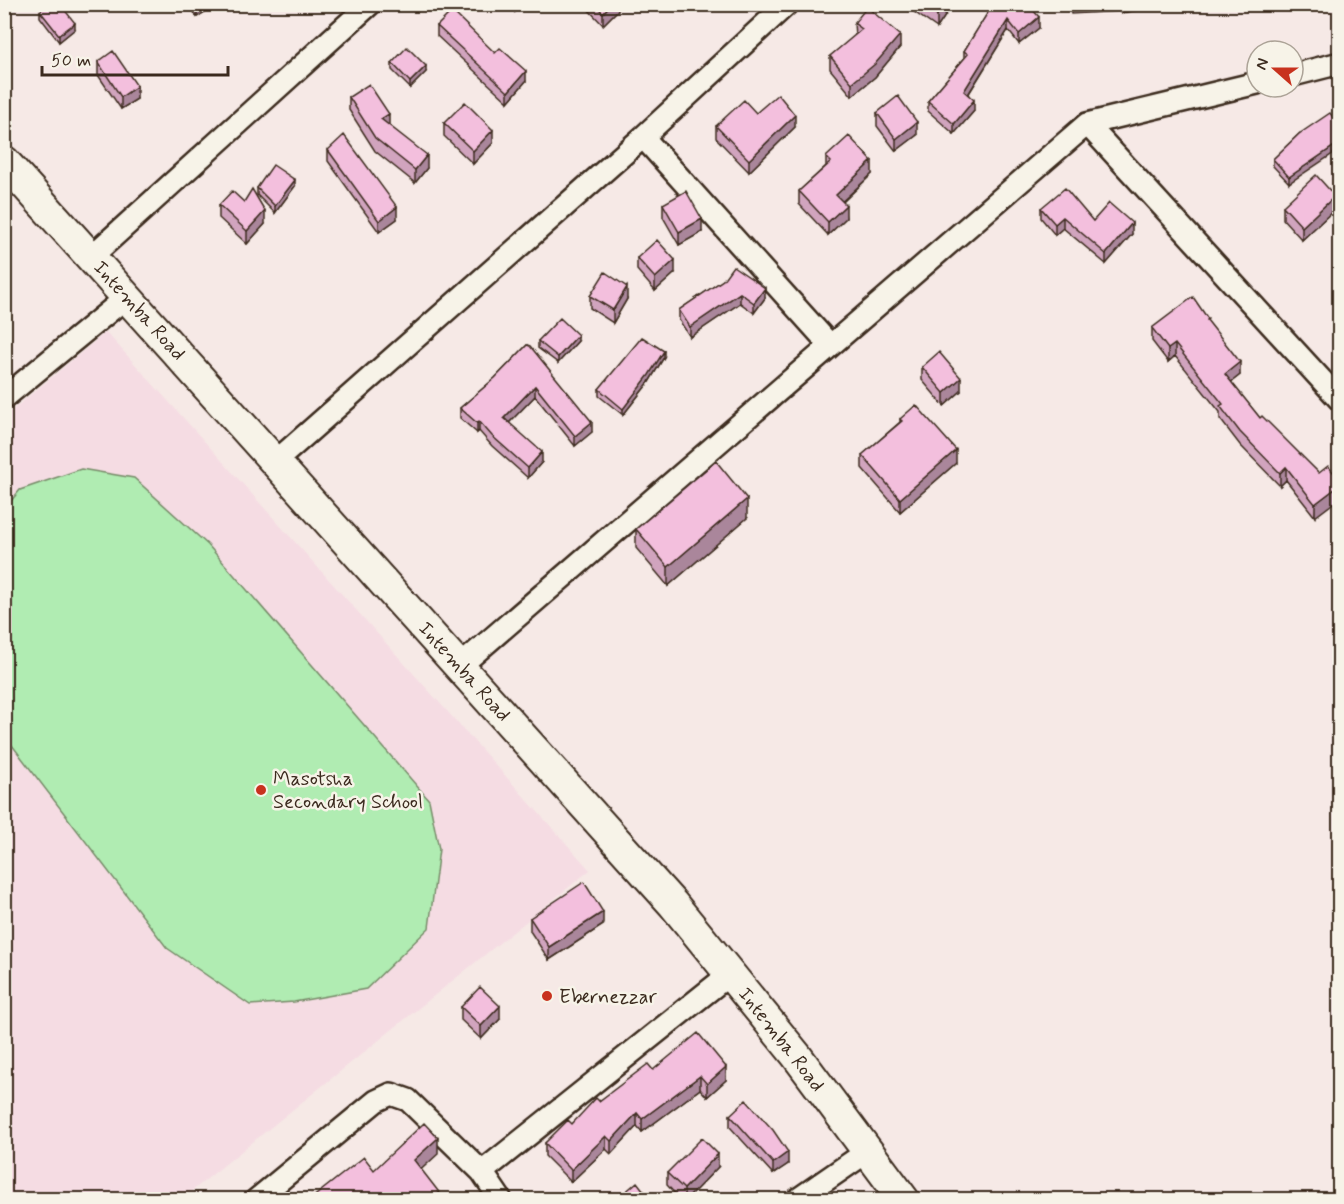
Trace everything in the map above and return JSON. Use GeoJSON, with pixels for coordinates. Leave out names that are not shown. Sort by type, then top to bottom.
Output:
{"type":"FeatureCollection","features":[{"type":"Feature","properties":{"kind":"street"},"geometry":{"type":"LineString","coordinates":[[92,256],[370,4]]}},
{"type":"Feature","properties":{"kind":"street"},"geometry":{"type":"LineString","coordinates":[[275,462],[643,137],[787,4]]}},
{"type":"Feature","properties":{"kind":"street"},"geometry":{"type":"LineString","coordinates":[[1305,72],[1340,63]]}},
{"type":"Feature","properties":{"kind":"street"},"geometry":{"type":"LineString","coordinates":[[460,666],[1088,124],[1245,86]]}},
{"type":"Feature","properties":{"kind":"street"},"geometry":{"type":"LineString","coordinates":[[1088,124],[1340,400]]}},
{"type":"Feature","properties":{"kind":"street"},"geometry":{"type":"LineString","coordinates":[[643,137],[830,345]]}},
{"type":"Feature","properties":{"kind":"street","name":"Intemba Road"},"geometry":{"type":"LineString","coordinates":[[4,161],[674,904],[796,1055],[903,1200]]}},
{"type":"Feature","properties":{"kind":"street"},"geometry":{"type":"LineString","coordinates":[[4,398],[128,296]]}},
{"type":"Feature","properties":{"kind":"street"},"geometry":{"type":"LineString","coordinates":[[482,1172],[731,973]]}},
{"type":"Feature","properties":{"kind":"street"},"geometry":{"type":"LineString","coordinates":[[256,1200],[376,1101],[391,1094],[408,1100],[482,1172],[501,1200]]}},
{"type":"Feature","properties":{"kind":"street"},"geometry":{"type":"LineString","coordinates":[[797,1200],[868,1151]]}},
{"type":"Feature","properties":{"kind":"shaded area","name":"Masotsha Secondary School"},"geometry":{"type":"Polygon","coordinates":[[[106,332],[590,870],[182,1199],[5,1199],[4,417],[106,332]]]}},
{"type":"Feature","properties":{"kind":"green space"},"geometry":{"type":"Polygon","coordinates":[[[81,469],[134,478],[208,545],[429,800],[439,849],[429,928],[366,989],[294,1002],[250,1005],[167,948],[5,736],[5,508],[20,490],[81,469]]]}},
{"type":"Feature","properties":{"kind":"building"},"geometry":{"type":"Polygon","coordinates":[[[48,4],[60,4],[75,23],[59,35],[40,11],[48,4]]]}},
{"type":"Feature","properties":{"kind":"building"},"geometry":{"type":"Polygon","coordinates":[[[595,4],[611,4],[603,13],[595,4]]]}},
{"type":"Feature","properties":{"kind":"building"},"geometry":{"type":"Polygon","coordinates":[[[921,4],[944,4],[937,15],[921,4]]]}},
{"type":"Feature","properties":{"kind":"building"},"geometry":{"type":"Polygon","coordinates":[[[993,4],[1028,4],[1039,17],[1019,34],[1008,20],[964,91],[974,100],[954,124],[928,101],[968,54],[964,51],[993,4]]]}},
{"type":"Feature","properties":{"kind":"building"},"geometry":{"type":"Polygon","coordinates":[[[867,7],[900,35],[875,64],[852,83],[830,56],[862,29],[854,23],[867,7]]]}},
{"type":"Feature","properties":{"kind":"building"},"geometry":{"type":"Polygon","coordinates":[[[452,11],[495,53],[500,48],[526,71],[508,92],[437,26],[452,11]]]}},
{"type":"Feature","properties":{"kind":"building"},"geometry":{"type":"Polygon","coordinates":[[[407,47],[426,66],[410,82],[392,63],[407,47]]]}},
{"type":"Feature","properties":{"kind":"building"},"geometry":{"type":"Polygon","coordinates":[[[113,51],[137,86],[121,97],[98,62],[113,51]]]}},
{"type":"Feature","properties":{"kind":"building"},"geometry":{"type":"Polygon","coordinates":[[[369,84],[389,114],[381,119],[427,155],[415,170],[375,138],[349,97],[369,84]]]}},
{"type":"Feature","properties":{"kind":"building"},"geometry":{"type":"Polygon","coordinates":[[[778,94],[795,115],[749,160],[716,126],[744,100],[756,113],[778,94]]]}},
{"type":"Feature","properties":{"kind":"building"},"geometry":{"type":"Polygon","coordinates":[[[898,96],[917,122],[896,139],[877,113],[898,96]]]}},
{"type":"Feature","properties":{"kind":"building"},"geometry":{"type":"Polygon","coordinates":[[[465,102],[493,130],[473,151],[444,123],[465,102]]]}},
{"type":"Feature","properties":{"kind":"building"},"geometry":{"type":"Polygon","coordinates":[[[1330,113],[1340,127],[1340,142],[1289,177],[1273,159],[1299,134],[1330,113]]]}},
{"type":"Feature","properties":{"kind":"building"},"geometry":{"type":"Polygon","coordinates":[[[344,135],[397,207],[379,221],[328,150],[344,135]]]}},
{"type":"Feature","properties":{"kind":"building"},"geometry":{"type":"Polygon","coordinates":[[[849,136],[872,161],[836,195],[846,205],[828,222],[799,191],[831,162],[826,157],[849,136]]]}},
{"type":"Feature","properties":{"kind":"building"},"geometry":{"type":"Polygon","coordinates":[[[273,165],[295,180],[275,206],[257,188],[273,165]]]}},
{"type":"Feature","properties":{"kind":"building"},"geometry":{"type":"Polygon","coordinates":[[[1316,175],[1335,196],[1302,227],[1283,206],[1316,175]]]}},
{"type":"Feature","properties":{"kind":"building"},"geometry":{"type":"Polygon","coordinates":[[[1065,188],[1093,221],[1109,203],[1132,223],[1106,254],[1063,217],[1055,224],[1041,208],[1065,188]]]}},
{"type":"Feature","properties":{"kind":"building"},"geometry":{"type":"Polygon","coordinates":[[[252,189],[265,211],[247,231],[219,205],[232,191],[244,202],[252,189]]]}},
{"type":"Feature","properties":{"kind":"building"},"geometry":{"type":"Polygon","coordinates":[[[686,191],[702,219],[679,232],[663,204],[686,191]]]}},
{"type":"Feature","properties":{"kind":"building"},"geometry":{"type":"Polygon","coordinates":[[[657,240],[675,260],[655,278],[637,258],[657,240]]]}},
{"type":"Feature","properties":{"kind":"building"},"geometry":{"type":"Polygon","coordinates":[[[733,266],[765,288],[754,303],[740,293],[690,327],[679,310],[723,280],[733,266]]]}},
{"type":"Feature","properties":{"kind":"building"},"geometry":{"type":"Polygon","coordinates":[[[605,272],[627,287],[613,310],[590,296],[605,272]]]}},
{"type":"Feature","properties":{"kind":"building"},"geometry":{"type":"Polygon","coordinates":[[[1193,297],[1207,320],[1240,362],[1225,374],[1260,418],[1262,416],[1319,473],[1328,466],[1340,480],[1340,485],[1315,504],[1286,467],[1280,473],[1240,432],[1220,406],[1223,404],[1175,344],[1168,349],[1152,328],[1193,297]]]}},
{"type":"Feature","properties":{"kind":"building"},"geometry":{"type":"Polygon","coordinates":[[[560,318],[578,335],[558,357],[538,341],[560,318]]]}},
{"type":"Feature","properties":{"kind":"building"},"geometry":{"type":"Polygon","coordinates":[[[642,337],[664,351],[623,409],[599,389],[642,337]]]}},
{"type":"Feature","properties":{"kind":"building"},"geometry":{"type":"Polygon","coordinates":[[[527,345],[592,422],[575,436],[535,386],[504,418],[542,452],[528,468],[492,436],[479,421],[477,423],[460,408],[495,378],[527,345]]]}},
{"type":"Feature","properties":{"kind":"building"},"geometry":{"type":"Polygon","coordinates":[[[939,352],[961,378],[944,393],[922,367],[939,352]]]}},
{"type":"Feature","properties":{"kind":"building"},"geometry":{"type":"Polygon","coordinates":[[[916,405],[956,450],[900,499],[862,455],[902,421],[900,419],[916,405]]]}},
{"type":"Feature","properties":{"kind":"building"},"geometry":{"type":"Polygon","coordinates":[[[716,461],[747,499],[668,567],[636,529],[716,461]]]}},
{"type":"Feature","properties":{"kind":"building"},"geometry":{"type":"Polygon","coordinates":[[[584,882],[603,912],[549,947],[530,918],[584,882]]]}},
{"type":"Feature","properties":{"kind":"building"},"geometry":{"type":"Polygon","coordinates":[[[480,987],[500,1006],[481,1026],[461,1007],[480,987]]]}},
{"type":"Feature","properties":{"kind":"building"},"geometry":{"type":"Polygon","coordinates":[[[698,1033],[726,1067],[707,1084],[700,1076],[642,1119],[637,1113],[611,1141],[606,1136],[571,1170],[545,1143],[568,1120],[572,1124],[596,1098],[599,1101],[648,1064],[653,1070],[698,1033]]]}},
{"type":"Feature","properties":{"kind":"building"},"geometry":{"type":"Polygon","coordinates":[[[746,1100],[773,1130],[788,1152],[773,1163],[730,1115],[746,1100]]]}},
{"type":"Feature","properties":{"kind":"building"},"geometry":{"type":"Polygon","coordinates":[[[424,1123],[438,1138],[414,1160],[445,1200],[305,1200],[311,1195],[312,1198],[364,1157],[374,1170],[424,1123]]]}},
{"type":"Feature","properties":{"kind":"building"},"geometry":{"type":"Polygon","coordinates":[[[702,1138],[718,1154],[684,1189],[667,1173],[702,1138]]]}},
{"type":"Feature","properties":{"kind":"building"},"geometry":{"type":"Polygon","coordinates":[[[637,1182],[651,1200],[616,1200],[637,1182]]]}},
{"type":"Feature","properties":{"kind":"building"},"geometry":{"type":"Polygon","coordinates":[[[834,1195],[837,1200],[827,1200],[834,1195]]]}},
{"type":"Feature","properties":{"kind":"place","name":"Masotsha Secondary School"},"geometry":{"type":"Point","coordinates":[261,790]}},
{"type":"Feature","properties":{"kind":"place","name":"Ebernezzar"},"geometry":{"type":"Point","coordinates":[547,996]}}]}
